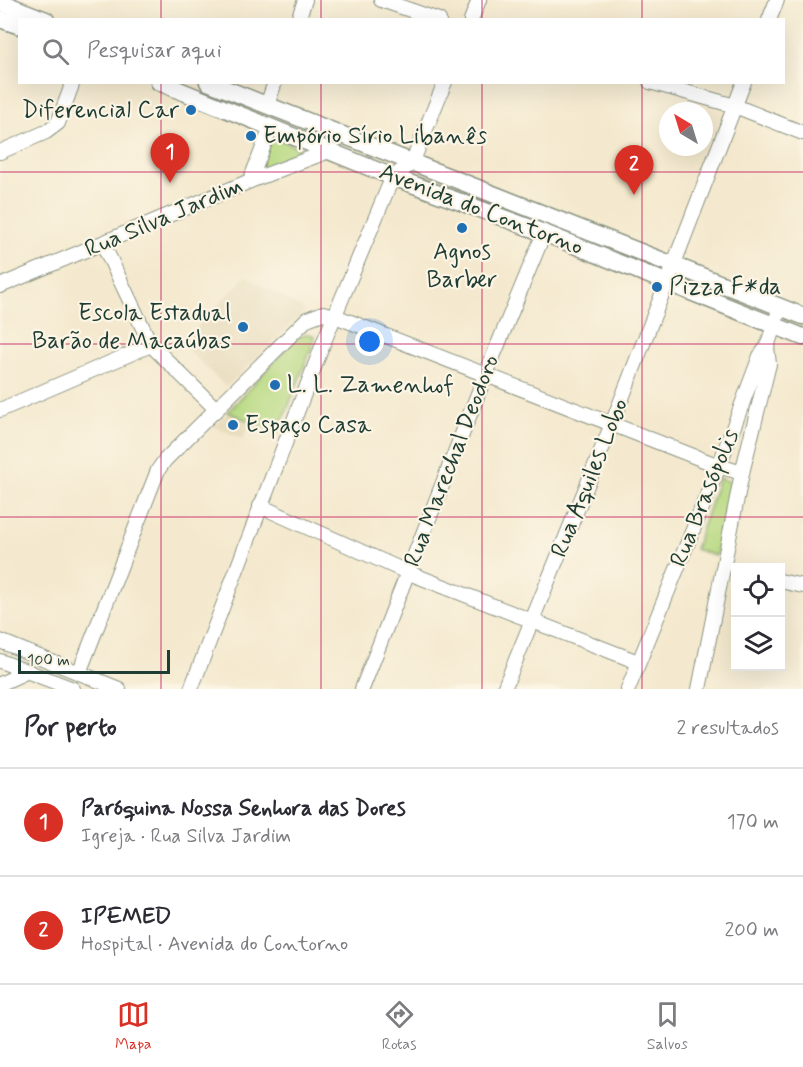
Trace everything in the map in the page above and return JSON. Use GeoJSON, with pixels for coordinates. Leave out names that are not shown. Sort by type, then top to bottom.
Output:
{"type":"FeatureCollection","features":[{"type":"Feature","properties":{"kind":"main road"},"geometry":{"type":"LineString","coordinates":[[0,2],[41,18]]}},
{"type":"Feature","properties":{"kind":"main road"},"geometry":{"type":"LineString","coordinates":[[0,19],[18,25]]}},
{"type":"Feature","properties":{"kind":"main road","name":"Avenida do Contorno"},"geometry":{"type":"LineString","coordinates":[[164,84],[393,177],[544,233],[803,337]]}},
{"type":"Feature","properties":{"kind":"main road","name":"Avenida do Contorno"},"geometry":{"type":"LineString","coordinates":[[213,84],[803,316]]}},
{"type":"Feature","properties":{"kind":"street"},"geometry":{"type":"LineString","coordinates":[[299,18],[305,0]]}},
{"type":"Feature","properties":{"kind":"street"},"geometry":{"type":"LineString","coordinates":[[381,0],[433,18]]}},
{"type":"Feature","properties":{"kind":"street"},"geometry":{"type":"LineString","coordinates":[[472,18],[479,0]]}},
{"type":"Feature","properties":{"kind":"street"},"geometry":{"type":"LineString","coordinates":[[770,18],[777,0]]}},
{"type":"Feature","properties":{"kind":"street"},"geometry":{"type":"LineString","coordinates":[[0,152],[46,132],[58,123],[72,84]]}},
{"type":"Feature","properties":{"kind":"street"},"geometry":{"type":"LineString","coordinates":[[267,105],[274,84]]}},
{"type":"Feature","properties":{"kind":"street"},"geometry":{"type":"LineString","coordinates":[[191,689],[260,506],[393,177],[412,163],[444,84]]}},
{"type":"Feature","properties":{"kind":"street"},"geometry":{"type":"LineString","coordinates":[[657,84],[735,106],[803,133]]}},
{"type":"Feature","properties":{"kind":"street","name":"Rua Aquiles Lobo"},"geometry":{"type":"LineString","coordinates":[[504,689],[668,283],[743,84]]}},
{"type":"Feature","properties":{"kind":"street"},"geometry":{"type":"LineString","coordinates":[[250,181],[271,127]]}},
{"type":"Feature","properties":{"kind":"street","name":"Rua Silva Jardim"},"geometry":{"type":"LineString","coordinates":[[0,286],[250,181],[328,151]]}},
{"type":"Feature","properties":{"kind":"street"},"geometry":{"type":"LineString","coordinates":[[389,153],[393,177]]}},
{"type":"Feature","properties":{"kind":"street","name":"Rua Marechal Deodoro"},"geometry":{"type":"LineString","coordinates":[[363,689],[484,376],[544,233]]}},
{"type":"Feature","properties":{"kind":"street"},"geometry":{"type":"LineString","coordinates":[[103,244],[151,345],[217,410]]}},
{"type":"Feature","properties":{"kind":"street","name":"Rua Brasópolis"},"geometry":{"type":"LineString","coordinates":[[627,689],[719,466],[760,356],[767,347],[780,307]]}},
{"type":"Feature","properties":{"kind":"street"},"geometry":{"type":"LineString","coordinates":[[79,672],[158,470],[165,460],[307,319],[323,314],[335,316],[719,466],[742,472]]}},
{"type":"Feature","properties":{"kind":"street"},"geometry":{"type":"LineString","coordinates":[[0,410],[151,345]]}},
{"type":"Feature","properties":{"kind":"street"},"geometry":{"type":"LineString","coordinates":[[699,689],[730,569],[742,472],[769,364],[767,347]]}},
{"type":"Feature","properties":{"kind":"street"},"geometry":{"type":"LineString","coordinates":[[260,506],[409,573],[638,662]]}},
{"type":"Feature","properties":{"kind":"street"},"geometry":{"type":"LineString","coordinates":[[785,582],[803,586]]}},
{"type":"Feature","properties":{"kind":"street"},"geometry":{"type":"LineString","coordinates":[[0,641],[119,689]]}},
{"type":"Feature","properties":{"kind":"street"},"geometry":{"type":"LineString","coordinates":[[0,661],[73,689]]}},
{"type":"Feature","properties":{"kind":"street"},"geometry":{"type":"LineString","coordinates":[[0,684],[31,672]]}},
{"type":"Feature","properties":{"kind":"street"},"geometry":{"type":"LineString","coordinates":[[31,672],[42,689]]}},
{"type":"Feature","properties":{"kind":"shaded area","name":"Escola Estadual Barão de Macaúbas"},"geometry":{"type":"Polygon","coordinates":[[[246,276],[306,311],[226,387],[181,343],[246,276]]]}},
{"type":"Feature","properties":{"kind":"shaded area","name":"Espaço Casa"},"geometry":{"type":"Polygon","coordinates":[[[228,412],[250,422],[243,439],[214,427],[228,412]]]}},
{"type":"Feature","properties":{"kind":"green space"},"geometry":{"type":"Polygon","coordinates":[[[272,136],[311,154],[257,175],[272,136]]]}},
{"type":"Feature","properties":{"kind":"green space"},"geometry":{"type":"Polygon","coordinates":[[[306,334],[313,335],[315,338],[278,433],[228,412],[294,340],[306,334]]]}},
{"type":"Feature","properties":{"kind":"green space"},"geometry":{"type":"Polygon","coordinates":[[[719,478],[732,483],[716,556],[695,549],[719,478]]]}},
{"type":"Feature","properties":{"kind":"place","name":"Diferencial Car"},"geometry":{"type":"Point","coordinates":[191,110]}},
{"type":"Feature","properties":{"kind":"place","name":"Empório Sírio Libanês"},"geometry":{"type":"Point","coordinates":[251,136]}},
{"type":"Feature","properties":{"kind":"place","name":"Paróquina Nossa Senhora das Dores"},"geometry":{"type":"Point","coordinates":[170,183]}},
{"type":"Feature","properties":{"kind":"place","name":"IPEMED"},"geometry":{"type":"Point","coordinates":[634,195]}},
{"type":"Feature","properties":{"kind":"place","name":"Agnos Barber"},"geometry":{"type":"Point","coordinates":[462,228]}},
{"type":"Feature","properties":{"kind":"place","name":"Pizza F*da"},"geometry":{"type":"Point","coordinates":[657,287]}},
{"type":"Feature","properties":{"kind":"place","name":"Escola Estadual Barão de Macaúbas"},"geometry":{"type":"Point","coordinates":[243,327]}},
{"type":"Feature","properties":{"kind":"place","name":"L. L. Zamenhof"},"geometry":{"type":"Point","coordinates":[275,385]}},
{"type":"Feature","properties":{"kind":"place","name":"Espaço Casa"},"geometry":{"type":"Point","coordinates":[233,425]}}]}
